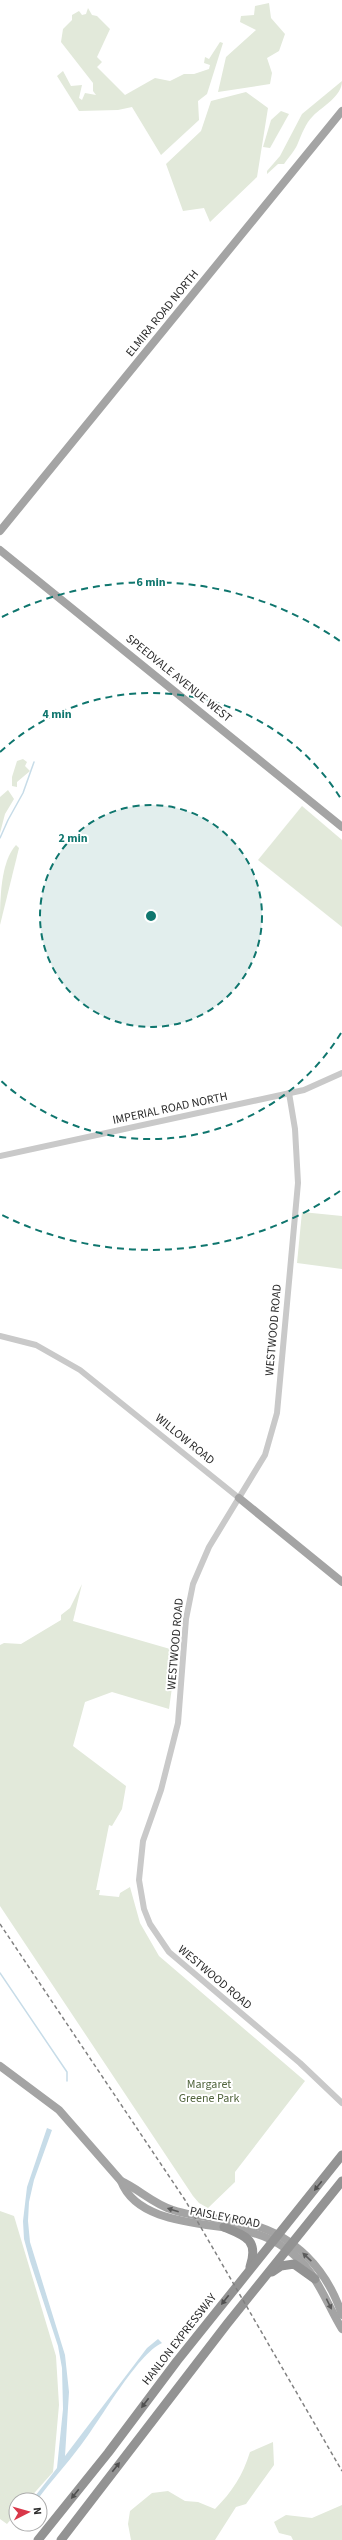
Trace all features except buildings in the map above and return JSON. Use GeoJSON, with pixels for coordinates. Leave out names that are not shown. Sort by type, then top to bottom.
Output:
{"type":"FeatureCollection","features":[{"type":"Feature","properties":{"kind":"highway","name":"HANLON EXPRESSWAY"},"geometry":{"type":"LineString","coordinates":[[38,2540],[108,2453],[177,2361],[342,2155]]}},
{"type":"Feature","properties":{"kind":"highway"},"geometry":{"type":"LineString","coordinates":[[61,2540],[289,2246],[342,2181]]}},
{"type":"Feature","properties":{"kind":"highway"},"geometry":{"type":"LineString","coordinates":[[224,2228],[242,2234],[252,2243],[254,2254],[249,2270]]}},
{"type":"Feature","properties":{"kind":"highway"},"geometry":{"type":"LineString","coordinates":[[264,2278],[281,2266],[294,2264],[315,2279]]}},
{"type":"Feature","properties":{"kind":"main road","name":"ELMIRA ROAD NORTH"},"geometry":{"type":"LineString","coordinates":[[0,530],[342,111]]}},
{"type":"Feature","properties":{"kind":"main road","name":"SPEEDVALE AVENUE WEST"},"geometry":{"type":"LineString","coordinates":[[0,550],[342,827]]}},
{"type":"Feature","properties":{"kind":"main road","name":"WILLOW ROAD"},"geometry":{"type":"LineString","coordinates":[[239,1498],[342,1582]]}},
{"type":"Feature","properties":{"kind":"main road","name":"PAISLEY ROAD"},"geometry":{"type":"LineString","coordinates":[[0,2066],[59,2110],[121,2181],[154,2203],[174,2210],[245,2223],[289,2246],[324,2276],[333,2290],[342,2315]]}},
{"type":"Feature","properties":{"kind":"main road","name":"PAISLEY ROAD"},"geometry":{"type":"LineString","coordinates":[[121,2181],[125,2192],[152,2211],[182,2221],[250,2232],[276,2238]]}},
{"type":"Feature","properties":{"kind":"main road","name":"PAISLEY ROAD"},"geometry":{"type":"LineString","coordinates":[[289,2246],[315,2279],[342,2329]]}},
{"type":"Feature","properties":{"kind":"street","name":"IMPERIAL ROAD NORTH"},"geometry":{"type":"LineString","coordinates":[[0,1156],[289,1093],[314,1086],[342,1073]]}},
{"type":"Feature","properties":{"kind":"street","name":"WESTWOOD ROAD"},"geometry":{"type":"LineString","coordinates":[[289,1093],[296,1129],[298,1183],[277,1413],[265,1455],[201,1563],[190,1597],[178,1723],[161,1790],[143,1841],[139,1864],[142,1897],[156,1936],[177,1961],[300,2063],[342,2104]]}},
{"type":"Feature","properties":{"kind":"street","name":"WILLOW ROAD"},"geometry":{"type":"LineString","coordinates":[[0,1336],[36,1345],[80,1370],[239,1498]]}},
{"type":"Feature","properties":{"kind":"green space"},"geometry":{"type":"Polygon","coordinates":[[[269,3],[271,18],[285,34],[279,51],[267,58],[272,73],[270,84],[218,92],[226,57],[256,30],[240,22],[241,16],[254,15],[255,6],[269,3]]]}},
{"type":"Feature","properties":{"kind":"green space"},"geometry":{"type":"Polygon","coordinates":[[[88,8],[92,15],[97,16],[110,29],[97,57],[102,62],[97,67],[125,95],[155,78],[170,81],[184,74],[194,74],[209,69],[210,65],[204,63],[205,57],[209,59],[220,42],[223,43],[207,94],[198,101],[199,120],[161,155],[132,107],[118,110],[79,111],[57,76],[63,71],[71,86],[82,85],[79,98],[82,100],[85,93],[96,95],[93,91],[93,83],[61,42],[63,29],[72,20],[72,15],[79,11],[82,15],[86,14],[88,8]]]}},
{"type":"Feature","properties":{"kind":"green space"},"geometry":{"type":"Polygon","coordinates":[[[342,81],[339,91],[335,96],[308,122],[295,149],[284,164],[278,164],[267,174],[267,171],[280,156],[302,114],[342,81]]]}},
{"type":"Feature","properties":{"kind":"green space"},"geometry":{"type":"Polygon","coordinates":[[[246,92],[268,108],[257,177],[210,222],[204,208],[183,211],[166,164],[201,131],[211,101],[246,92]]]}},
{"type":"Feature","properties":{"kind":"green space"},"geometry":{"type":"Polygon","coordinates":[[[281,111],[289,114],[270,148],[263,147],[271,120],[281,111]]]}},
{"type":"Feature","properties":{"kind":"green space"},"geometry":{"type":"Polygon","coordinates":[[[23,759],[27,762],[25,766],[30,771],[17,782],[17,787],[12,786],[12,777],[17,761],[23,759]]]}},
{"type":"Feature","properties":{"kind":"green space"},"geometry":{"type":"Polygon","coordinates":[[[8,790],[14,799],[5,814],[0,833],[0,797],[8,790]]]}},
{"type":"Feature","properties":{"kind":"green space"},"geometry":{"type":"Polygon","coordinates":[[[302,806],[342,840],[342,927],[258,860],[302,806]]]}},
{"type":"Feature","properties":{"kind":"green space"},"geometry":{"type":"Polygon","coordinates":[[[16,845],[19,848],[0,925],[1,894],[4,872],[11,852],[16,845]]]}},
{"type":"Feature","properties":{"kind":"green space"},"geometry":{"type":"Polygon","coordinates":[[[302,1212],[342,1216],[342,1269],[297,1263],[302,1212]]]}},
{"type":"Feature","properties":{"kind":"green space","name":"Margaret Greene Park"},"geometry":{"type":"Polygon","coordinates":[[[82,1584],[73,1621],[177,1651],[169,1709],[112,1692],[85,1702],[73,1746],[126,1786],[122,1809],[112,1826],[109,1825],[96,1890],[100,1890],[99,1895],[119,1897],[120,1893],[130,1887],[140,1923],[159,1956],[305,2081],[235,2172],[235,2182],[208,2208],[199,2203],[193,2196],[0,1906],[0,1645],[4,1643],[21,1644],[61,1620],[61,1615],[70,1608],[82,1584]]]}},
{"type":"Feature","properties":{"kind":"green space"},"geometry":{"type":"Polygon","coordinates":[[[0,2211],[14,2216],[56,2356],[59,2405],[53,2472],[35,2492],[8,2492],[8,2523],[7,2524],[0,2519],[0,2211]]]}},
{"type":"Feature","properties":{"kind":"green space"},"geometry":{"type":"Polygon","coordinates":[[[273,2442],[274,2465],[246,2504],[236,2507],[215,2540],[131,2540],[128,2524],[130,2511],[152,2493],[168,2491],[185,2501],[198,2502],[215,2509],[236,2483],[250,2452],[273,2442]]]}},
{"type":"Feature","properties":{"kind":"green space"},"geometry":{"type":"Polygon","coordinates":[[[342,2505],[342,2540],[293,2540],[291,2536],[279,2533],[274,2522],[286,2515],[312,2518],[342,2505]]]}},
{"type":"Feature","properties":{"kind":"water"},"geometry":{"type":"Polygon","coordinates":[[[47,2128],[52,2130],[34,2180],[29,2202],[28,2221],[30,2242],[65,2355],[69,2392],[65,2456],[147,2348],[158,2339],[162,2343],[141,2360],[119,2389],[76,2452],[43,2492],[38,2492],[57,2468],[63,2409],[62,2368],[58,2346],[24,2239],[23,2221],[27,2187],[47,2128]]]}},
{"type":"Feature","properties":{"kind":"waterway"},"geometry":{"type":"LineString","coordinates":[[0,838],[23,793],[34,762]]}},
{"type":"Feature","properties":{"kind":"waterway"},"geometry":{"type":"LineString","coordinates":[[0,1973],[67,2072],[67,2081]]}},
{"type":"Feature","properties":{"kind":"railway"},"geometry":{"type":"LineString","coordinates":[[0,1924],[185,2200],[342,2471]]}}]}
